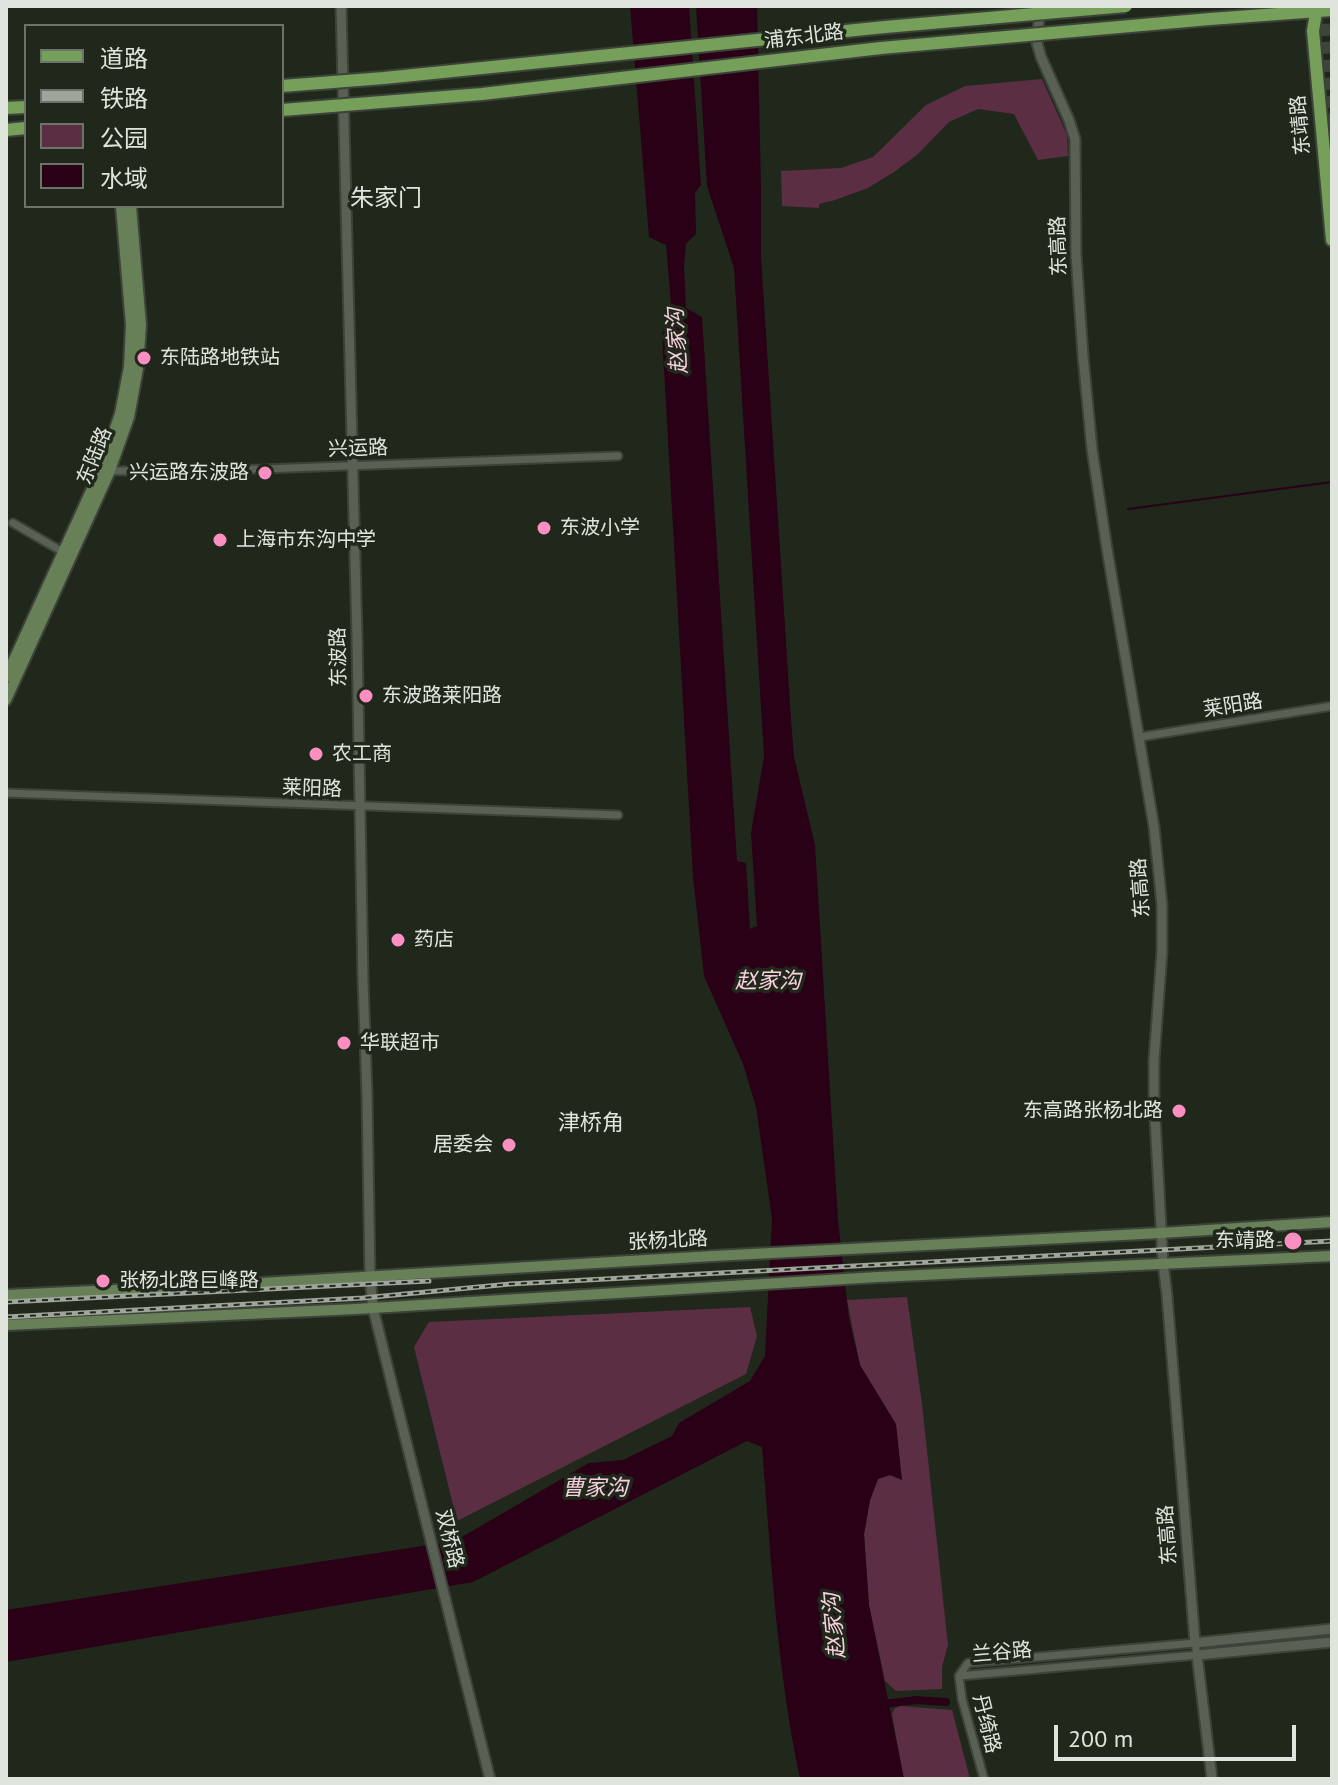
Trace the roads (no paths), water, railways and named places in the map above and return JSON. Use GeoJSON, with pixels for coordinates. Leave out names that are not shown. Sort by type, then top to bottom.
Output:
{"type":"FeatureCollection","features":[{"type":"Feature","properties":{"kind":"main road","name":"浦东北路"},"geometry":{"type":"LineString","coordinates":[[284,86],[1126,6]]}},
{"type":"Feature","properties":{"kind":"main road","name":"东靖路"},"geometry":{"type":"LineString","coordinates":[[1316,9],[1313,31],[1332,240]]}},
{"type":"Feature","properties":{"kind":"main road","name":"浦东北路"},"geometry":{"type":"LineString","coordinates":[[284,110],[482,94],[881,48],[1332,10]]}},
{"type":"Feature","properties":{"kind":"main road","name":"东陆路"},"geometry":{"type":"LineString","coordinates":[[6,677],[63,552],[105,471],[120,414],[130,356],[131,307],[121,208]]}},
{"type":"Feature","properties":{"kind":"main road","name":"东陆路"},"geometry":{"type":"LineString","coordinates":[[6,700],[129,417],[140,357],[141,306],[131,208]]}},
{"type":"Feature","properties":{"kind":"main road","name":"张杨北路"},"geometry":{"type":"LineString","coordinates":[[6,1295],[1332,1222]]}},
{"type":"Feature","properties":{"kind":"main road"},"geometry":{"type":"LineString","coordinates":[[6,1325],[373,1308],[878,1277],[1332,1256]]}},
{"type":"Feature","properties":{"kind":"street","name":"东波路"},"geometry":{"type":"LineString","coordinates":[[341,6],[373,1308]]}},
{"type":"Feature","properties":{"kind":"street","name":"东高路"},"geometry":{"type":"LineString","coordinates":[[1040,6],[1037,43],[1075,139],[1076,254],[1092,449],[1154,827],[1162,905],[1162,952],[1154,1060],[1161,1233],[1195,1643],[1212,1779]]}},
{"type":"Feature","properties":{"kind":"street","name":"兴运路"},"geometry":{"type":"LineString","coordinates":[[105,471],[618,456]]}},
{"type":"Feature","properties":{"kind":"street"},"geometry":{"type":"LineString","coordinates":[[13,523],[63,552]]}},
{"type":"Feature","properties":{"kind":"street","name":"莱阳路"},"geometry":{"type":"LineString","coordinates":[[1140,737],[1332,706]]}},
{"type":"Feature","properties":{"kind":"street","name":"莱阳路"},"geometry":{"type":"LineString","coordinates":[[6,793],[618,815]]}},
{"type":"Feature","properties":{"kind":"street","name":"双桥路"},"geometry":{"type":"LineString","coordinates":[[373,1308],[490,1779]]}},
{"type":"Feature","properties":{"kind":"street","name":"兰谷路"},"geometry":{"type":"LineString","coordinates":[[959,1676],[968,1663],[1332,1629]]}},
{"type":"Feature","properties":{"kind":"street","name":"兰谷路"},"geometry":{"type":"LineString","coordinates":[[959,1676],[1332,1642]]}},
{"type":"Feature","properties":{"kind":"street","name":"丹绮路"},"geometry":{"type":"LineString","coordinates":[[959,1676],[962,1699],[984,1779]]}},
{"type":"Feature","properties":{"kind":"water","name":"赵家沟"},"geometry":{"type":"Polygon","coordinates":[[[630,6],[689,6],[701,185],[695,193],[696,234],[686,244],[686,308],[702,317],[737,861],[746,863],[750,929],[757,926],[751,833],[764,756],[734,268],[707,186],[696,6],[757,6],[761,257],[794,757],[815,845],[838,1220],[849,1319],[860,1365],[896,1424],[902,1480],[890,1475],[878,1479],[870,1500],[864,1534],[869,1605],[904,1779],[800,1779],[780,1655],[762,1447],[747,1441],[473,1582],[6,1662],[6,1610],[455,1541],[589,1463],[623,1460],[672,1436],[679,1423],[750,1381],[765,1356],[772,1219],[756,1107],[743,1064],[704,976],[693,877],[662,335],[671,305],[666,245],[649,237],[630,6]]]}},
{"type":"Feature","properties":{"kind":"waterway"},"geometry":{"type":"LineString","coordinates":[[1128,509],[1332,482]]}},
{"type":"Feature","properties":{"kind":"waterway"},"geometry":{"type":"LineString","coordinates":[[883,1704],[916,1700],[946,1702]]}},
{"type":"Feature","properties":{"kind":"tunnel"},"geometry":{"type":"LineString","coordinates":[[1322,6],[1332,125]]}},
{"type":"Feature","properties":{"kind":"railway"},"geometry":{"type":"LineString","coordinates":[[6,1317],[363,1298],[510,1284],[1332,1241]]}},
{"type":"Feature","properties":{"kind":"railway"},"geometry":{"type":"LineString","coordinates":[[6,1302],[429,1281]]}},
{"type":"Feature","properties":{"kind":"place","name":"东陆路地铁站"},"geometry":{"type":"Point","coordinates":[144,358]}},
{"type":"Feature","properties":{"kind":"place","name":"兴运路东波路"},"geometry":{"type":"Point","coordinates":[265,473]}},
{"type":"Feature","properties":{"kind":"place","name":"东波小学"},"geometry":{"type":"Point","coordinates":[544,528]}},
{"type":"Feature","properties":{"kind":"place","name":"上海市东沟中学"},"geometry":{"type":"Point","coordinates":[220,540]}},
{"type":"Feature","properties":{"kind":"place","name":"东波路莱阳路"},"geometry":{"type":"Point","coordinates":[366,696]}},
{"type":"Feature","properties":{"kind":"place","name":"农工商"},"geometry":{"type":"Point","coordinates":[316,754]}},
{"type":"Feature","properties":{"kind":"place","name":"药店"},"geometry":{"type":"Point","coordinates":[398,940]}},
{"type":"Feature","properties":{"kind":"place","name":"华联超市"},"geometry":{"type":"Point","coordinates":[344,1043]}},
{"type":"Feature","properties":{"kind":"place","name":"东高路张杨北路"},"geometry":{"type":"Point","coordinates":[1179,1111]}},
{"type":"Feature","properties":{"kind":"place","name":"居委会"},"geometry":{"type":"Point","coordinates":[509,1145]}},
{"type":"Feature","properties":{"kind":"place","name":"东靖路"},"geometry":{"type":"Point","coordinates":[1293,1241]}},
{"type":"Feature","properties":{"kind":"place","name":"张杨北路巨峰路"},"geometry":{"type":"Point","coordinates":[103,1281]}},
{"type":"Feature","properties":{"kind":"district","name":"朱家门"},"geometry":{"type":"Point","coordinates":[386,199]}},
{"type":"Feature","properties":{"kind":"district","name":"津桥角"},"geometry":{"type":"Point","coordinates":[591,1124]}},
{"type":"Feature","properties":{"kind":"water label","name":"曹家沟"},"geometry":{"type":"Point","coordinates":[595,1489]}}]}
